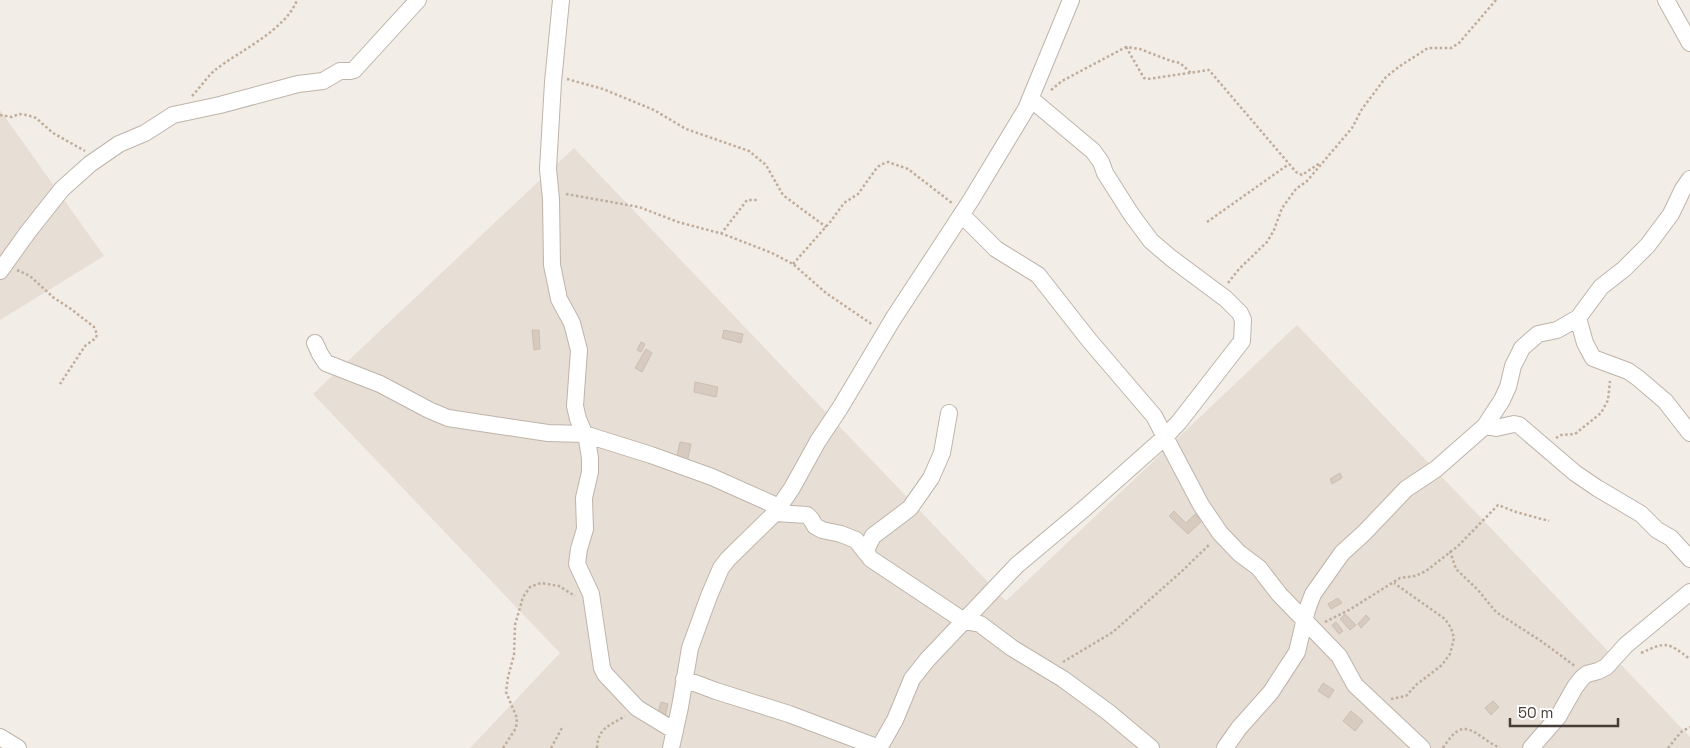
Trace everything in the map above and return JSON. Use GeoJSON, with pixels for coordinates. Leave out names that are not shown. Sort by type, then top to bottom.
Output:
{"type":"FeatureCollection","features":[{"type":"Feature","properties":{"kind":"street"},"geometry":{"type":"LineString","coordinates":[[0,270],[62,189],[108,150],[146,133],[173,114],[220,106],[298,84],[323,81],[340,71],[350,72],[354,70],[418,0]]}},
{"type":"Feature","properties":{"kind":"street"},"geometry":{"type":"LineString","coordinates":[[561,0],[553,75],[548,169],[551,192],[552,265],[559,299],[572,323],[579,350],[576,406],[578,420],[584,434],[590,458],[590,472],[584,498],[585,529],[579,549],[578,564],[591,594],[602,668],[611,683],[637,708],[675,732]]}},
{"type":"Feature","properties":{"kind":"street"},"geometry":{"type":"LineString","coordinates":[[671,748],[690,648],[721,568],[777,510],[885,332],[972,200],[1033,100],[1071,0]]}},
{"type":"Feature","properties":{"kind":"street"},"geometry":{"type":"LineString","coordinates":[[1666,0],[1690,43]]}},
{"type":"Feature","properties":{"kind":"street"},"geometry":{"type":"LineString","coordinates":[[684,679],[790,714],[879,748],[895,720],[912,679],[927,660],[1017,565],[1165,437],[1179,422],[1242,341],[1243,320],[1240,313],[1152,241],[1110,181],[1101,162],[1093,151],[1033,100]]}},
{"type":"Feature","properties":{"kind":"street"},"geometry":{"type":"LineString","coordinates":[[1224,748],[1271,692],[1297,652],[1308,624],[1313,594],[1342,553],[1406,489],[1436,470],[1485,426],[1502,400],[1508,387],[1513,366],[1522,348],[1538,334],[1557,330],[1578,318],[1601,287],[1624,269],[1648,245],[1671,214],[1690,179]]}},
{"type":"Feature","properties":{"kind":"street"},"geometry":{"type":"LineString","coordinates":[[962,215],[996,249],[1038,275],[1154,416],[1201,505],[1220,533],[1239,553],[1259,568],[1279,594],[1339,656],[1353,682],[1422,748]]}},
{"type":"Feature","properties":{"kind":"street"},"geometry":{"type":"LineString","coordinates":[[1578,318],[1585,343],[1592,356],[1595,359],[1628,371],[1649,387],[1669,405],[1690,433]]}},
{"type":"Feature","properties":{"kind":"street"},"geometry":{"type":"LineString","coordinates":[[315,342],[326,363],[380,384],[448,418],[548,433],[584,434],[712,477],[777,510],[807,515],[812,519],[815,526],[822,530],[842,534],[856,540],[871,558],[920,593],[964,621],[980,624],[1012,648],[1108,712],[1151,748]]}},
{"type":"Feature","properties":{"kind":"street"},"geometry":{"type":"LineString","coordinates":[[865,552],[873,536],[910,508],[931,478],[942,453],[949,413]]}},
{"type":"Feature","properties":{"kind":"street"},"geometry":{"type":"LineString","coordinates":[[1485,426],[1496,428],[1516,424],[1597,488],[1641,514],[1657,530],[1671,538],[1690,559]]}},
{"type":"Feature","properties":{"kind":"street"},"geometry":{"type":"LineString","coordinates":[[1531,748],[1558,717],[1575,687],[1587,674],[1606,667],[1626,644],[1690,592]]}},
{"type":"Feature","properties":{"kind":"street"},"geometry":{"type":"LineString","coordinates":[[0,737],[18,748]]}},
{"type":"Feature","properties":{"kind":"path"},"geometry":{"type":"LineString","coordinates":[[191,97],[216,70],[275,28],[289,13],[297,0]]}},
{"type":"Feature","properties":{"kind":"path"},"geometry":{"type":"LineString","coordinates":[[1219,294],[1239,269],[1266,242],[1274,230],[1282,208],[1296,189],[1307,181],[1352,128],[1362,109],[1386,77],[1428,48],[1451,48],[1459,43],[1496,0]]}},
{"type":"Feature","properties":{"kind":"path"},"geometry":{"type":"LineString","coordinates":[[1126,47],[1144,78],[1212,71],[1289,164],[1301,175],[1323,160]]}},
{"type":"Feature","properties":{"kind":"path"},"geometry":{"type":"LineString","coordinates":[[1033,100],[1062,81],[1126,47],[1140,49],[1171,62],[1180,63],[1191,73]]}},
{"type":"Feature","properties":{"kind":"path"},"geometry":{"type":"LineString","coordinates":[[553,75],[603,89],[654,110],[686,129],[749,151],[766,165],[784,195],[826,227]]}},
{"type":"Feature","properties":{"kind":"path"},"geometry":{"type":"LineString","coordinates":[[0,115],[12,117],[19,114],[36,118],[53,133],[86,152],[92,153],[108,150]]}},
{"type":"Feature","properties":{"kind":"path"},"geometry":{"type":"LineString","coordinates":[[793,264],[826,227],[844,203],[858,194],[876,169],[888,162],[908,169],[952,203],[972,200]]}},
{"type":"Feature","properties":{"kind":"path"},"geometry":{"type":"LineString","coordinates":[[1208,222],[1289,164]]}},
{"type":"Feature","properties":{"kind":"path"},"geometry":{"type":"LineString","coordinates":[[551,192],[639,207],[678,222],[722,234],[772,253],[793,264],[826,293],[885,332]]}},
{"type":"Feature","properties":{"kind":"path"},"geometry":{"type":"LineString","coordinates":[[722,234],[747,200],[759,200]]}},
{"type":"Feature","properties":{"kind":"path"},"geometry":{"type":"LineString","coordinates":[[0,270],[13,269],[30,276],[54,298],[94,327],[96,338],[86,346],[60,384]]}},
{"type":"Feature","properties":{"kind":"path"},"geometry":{"type":"LineString","coordinates":[[1546,448],[1557,437],[1575,434],[1601,413],[1608,400],[1612,365]]}},
{"type":"Feature","properties":{"kind":"path"},"geometry":{"type":"LineString","coordinates":[[1308,624],[1349,610],[1400,578],[1415,576],[1426,571],[1458,546],[1498,505],[1516,512],[1549,520]]}},
{"type":"Feature","properties":{"kind":"path"},"geometry":{"type":"LineString","coordinates":[[1046,669],[1068,660],[1112,632],[1182,572],[1209,544],[1229,542]]}},
{"type":"Feature","properties":{"kind":"path"},"geometry":{"type":"LineString","coordinates":[[1450,551],[1456,569],[1478,590],[1496,612],[1587,674]]}},
{"type":"Feature","properties":{"kind":"path"},"geometry":{"type":"LineString","coordinates":[[503,748],[516,728],[517,718],[506,692],[514,655],[515,625],[523,597],[530,587],[540,583],[558,586],[570,592],[576,598]]}},
{"type":"Feature","properties":{"kind":"path"},"geometry":{"type":"LineString","coordinates":[[1372,700],[1398,699],[1406,696],[1447,660],[1454,638],[1445,618],[1394,583]]}},
{"type":"Feature","properties":{"kind":"path"},"geometry":{"type":"LineString","coordinates":[[1637,655],[1658,645],[1667,644],[1690,658]]}},
{"type":"Feature","properties":{"kind":"path"},"geometry":{"type":"LineString","coordinates":[[597,748],[603,729],[637,708]]}},
{"type":"Feature","properties":{"kind":"path"},"geometry":{"type":"LineString","coordinates":[[551,748],[563,726]]}},
{"type":"Feature","properties":{"kind":"path"},"geometry":{"type":"LineString","coordinates":[[1668,748],[1681,732],[1690,727]]}},
{"type":"Feature","properties":{"kind":"path"},"geometry":{"type":"LineString","coordinates":[[1443,748],[1450,736],[1457,730],[1468,729],[1500,748]]}},
{"type":"Feature","properties":{"kind":"shaded area"},"geometry":{"type":"Polygon","coordinates":[[[0,110],[104,256],[0,320],[0,110]]]}},
{"type":"Feature","properties":{"kind":"shaded area"},"geometry":{"type":"Polygon","coordinates":[[[574,148],[1006,601],[1297,325],[1690,737],[1690,748],[470,748],[560,653],[313,394],[574,148]]]}},
{"type":"Feature","properties":{"kind":"building"},"geometry":{"type":"Polygon","coordinates":[[[532,330],[539,330],[540,349],[534,350],[532,330]]]}},
{"type":"Feature","properties":{"kind":"building"},"geometry":{"type":"Polygon","coordinates":[[[724,330],[743,334],[741,343],[722,338],[724,330]]]}},
{"type":"Feature","properties":{"kind":"building"},"geometry":{"type":"Polygon","coordinates":[[[641,342],[645,344],[641,352],[637,350],[641,342]]]}},
{"type":"Feature","properties":{"kind":"building"},"geometry":{"type":"Polygon","coordinates":[[[646,349],[652,353],[642,372],[635,368],[646,349]]]}},
{"type":"Feature","properties":{"kind":"building"},"geometry":{"type":"Polygon","coordinates":[[[695,382],[718,387],[716,397],[694,392],[695,382]]]}},
{"type":"Feature","properties":{"kind":"building"},"geometry":{"type":"Polygon","coordinates":[[[680,442],[691,444],[687,463],[676,460],[680,442]]]}},
{"type":"Feature","properties":{"kind":"building"},"geometry":{"type":"Polygon","coordinates":[[[1340,473],[1342,478],[1332,484],[1330,479],[1340,473]]]}},
{"type":"Feature","properties":{"kind":"building"},"geometry":{"type":"Polygon","coordinates":[[[1174,511],[1186,523],[1195,514],[1202,521],[1188,534],[1169,516],[1174,511]]]}},
{"type":"Feature","properties":{"kind":"building"},"geometry":{"type":"Polygon","coordinates":[[[1338,598],[1342,603],[1331,609],[1328,604],[1338,598]]]}},
{"type":"Feature","properties":{"kind":"building"},"geometry":{"type":"Polygon","coordinates":[[[1345,614],[1356,625],[1350,630],[1340,619],[1345,614]]]}},
{"type":"Feature","properties":{"kind":"building"},"geometry":{"type":"Polygon","coordinates":[[[1366,615],[1370,619],[1361,628],[1358,624],[1366,615]]]}},
{"type":"Feature","properties":{"kind":"building"},"geometry":{"type":"Polygon","coordinates":[[[1336,622],[1343,631],[1339,634],[1332,625],[1336,622]]]}},
{"type":"Feature","properties":{"kind":"building"},"geometry":{"type":"Polygon","coordinates":[[[1323,683],[1334,690],[1329,698],[1318,691],[1323,683]]]}},
{"type":"Feature","properties":{"kind":"building"},"geometry":{"type":"Polygon","coordinates":[[[1493,701],[1499,707],[1491,715],[1485,708],[1493,701]]]}},
{"type":"Feature","properties":{"kind":"building"},"geometry":{"type":"Polygon","coordinates":[[[661,702],[668,704],[664,722],[656,720],[661,702]]]}},
{"type":"Feature","properties":{"kind":"building"},"geometry":{"type":"Polygon","coordinates":[[[1351,711],[1363,721],[1355,731],[1343,721],[1351,711]]]}}]}
